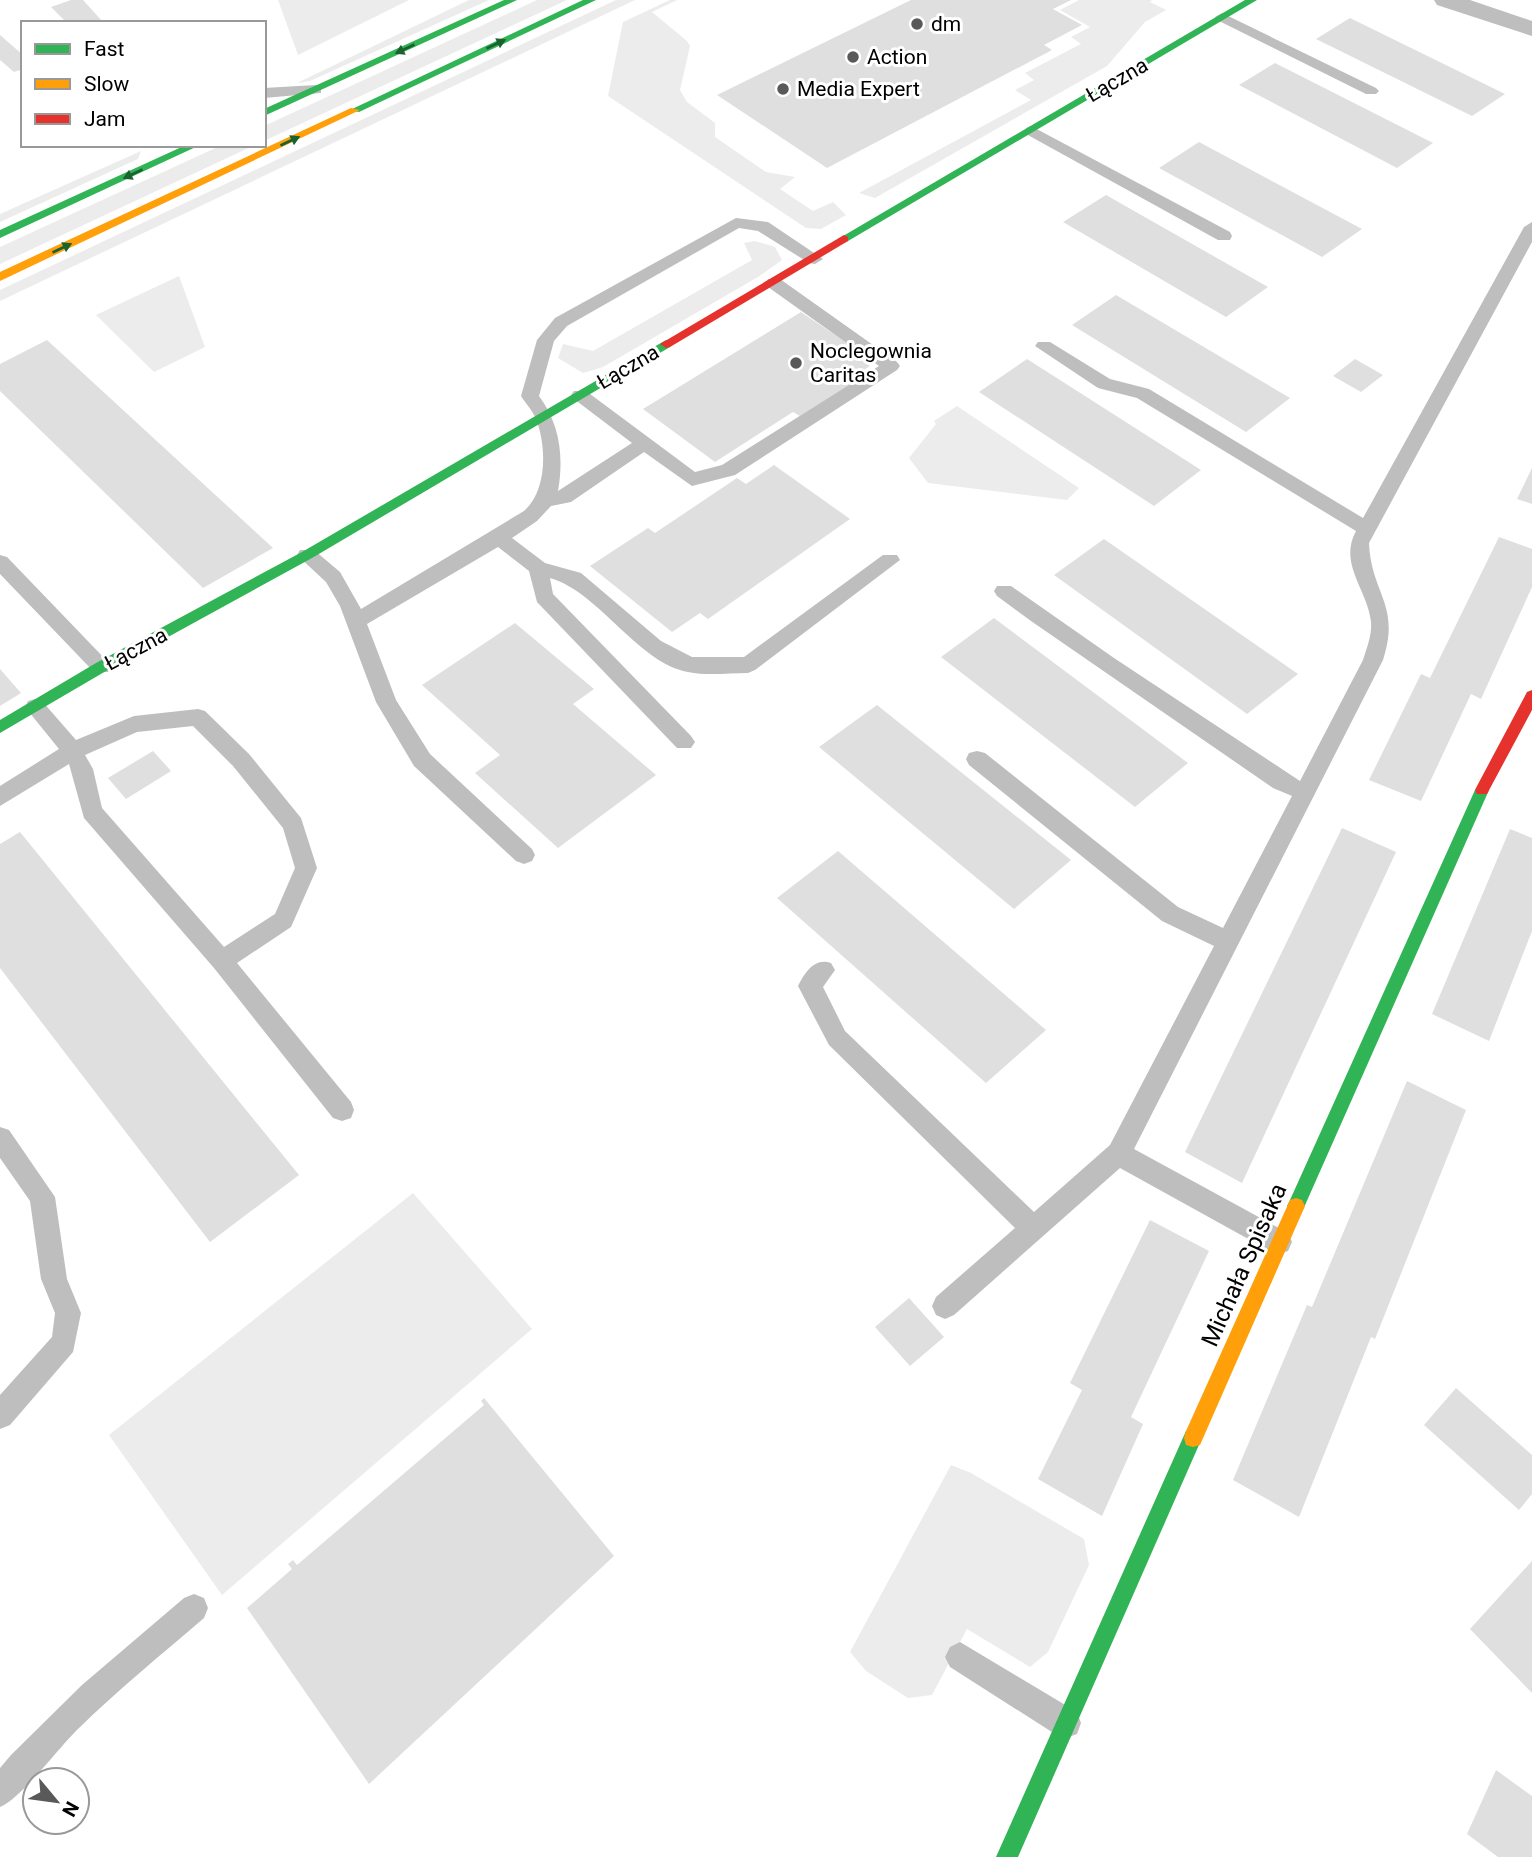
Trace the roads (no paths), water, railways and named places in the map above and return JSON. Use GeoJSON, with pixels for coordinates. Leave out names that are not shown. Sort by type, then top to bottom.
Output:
{"type":"FeatureCollection","features":[{"type":"Feature","properties":{"kind":"street"},"geometry":{"type":"LineString","coordinates":[[266,112],[512,0]]}},
{"type":"Feature","properties":{"kind":"street"},"geometry":{"type":"LineString","coordinates":[[0,277],[591,0]]}},
{"type":"Feature","properties":{"kind":"street","name":"Łączna"},"geometry":{"type":"LineString","coordinates":[[0,727],[101,667],[307,555],[1252,0]]}},
{"type":"Feature","properties":{"kind":"street"},"geometry":{"type":"LineString","coordinates":[[1446,0],[1532,29]]}},
{"type":"Feature","properties":{"kind":"street"},"geometry":{"type":"LineString","coordinates":[[0,234],[174,150]]}},
{"type":"Feature","properties":{"kind":"street","name":"Michała Spisaka"},"geometry":{"type":"LineString","coordinates":[[1007,1857],[1496,759],[1532,696]]}},
{"type":"Feature","properties":{"kind":"lane"},"geometry":{"type":"LineString","coordinates":[[1222,18],[1371,91]]}},
{"type":"Feature","properties":{"kind":"lane"},"geometry":{"type":"LineString","coordinates":[[266,93],[316,90]]}},
{"type":"Feature","properties":{"kind":"lane"},"geometry":{"type":"LineString","coordinates":[[1031,131],[1224,236]]}},
{"type":"Feature","properties":{"kind":"lane"},"geometry":{"type":"LineString","coordinates":[[355,622],[499,538],[528,518],[545,500],[551,482],[551,457],[544,416],[530,396],[546,340],[561,322],[737,223],[762,226],[815,259]]}},
{"type":"Feature","properties":{"kind":"lane"},"geometry":{"type":"LineString","coordinates":[[945,1306],[1035,1230],[1119,1153],[1381,643],[1381,609],[1358,562],[1359,543],[1365,528],[1453,376],[1532,227]]}},
{"type":"Feature","properties":{"kind":"lane"},"geometry":{"type":"LineString","coordinates":[[580,395],[692,479],[728,470],[891,366],[774,283]]}},
{"type":"Feature","properties":{"kind":"lane"},"geometry":{"type":"LineString","coordinates":[[1044,346],[1104,384],[1143,393],[1365,528]]}},
{"type":"Feature","properties":{"kind":"lane"},"geometry":{"type":"LineString","coordinates":[[545,500],[565,497],[645,443]]}},
{"type":"Feature","properties":{"kind":"lane"},"geometry":{"type":"LineString","coordinates":[[499,538],[538,568],[574,578],[654,646],[689,665],[748,665],[890,560]]}},
{"type":"Feature","properties":{"kind":"lane"},"geometry":{"type":"LineString","coordinates":[[307,555],[333,577],[350,605],[386,702],[422,760],[524,855]]}},
{"type":"Feature","properties":{"kind":"lane"},"geometry":{"type":"LineString","coordinates":[[0,562],[101,667]]}},
{"type":"Feature","properties":{"kind":"lane"},"geometry":{"type":"LineString","coordinates":[[538,568],[544,597],[684,742]]}},
{"type":"Feature","properties":{"kind":"lane"},"geometry":{"type":"LineString","coordinates":[[1004,591],[1066,638],[1147,688],[1281,782],[1303,792]]}},
{"type":"Feature","properties":{"kind":"lane"},"geometry":{"type":"LineString","coordinates":[[35,707],[73,751],[82,769],[92,811],[222,961],[342,1110]]}},
{"type":"Feature","properties":{"kind":"lane"},"geometry":{"type":"LineString","coordinates":[[0,797],[73,751],[134,724],[198,717],[241,760],[293,824],[306,868],[283,920],[222,961]]}},
{"type":"Feature","properties":{"kind":"lane"},"geometry":{"type":"LineString","coordinates":[[977,759],[1170,914],[1227,941]]}},
{"type":"Feature","properties":{"kind":"lane"},"geometry":{"type":"LineString","coordinates":[[823,970],[810,986],[837,1038],[1035,1230]]}},
{"type":"Feature","properties":{"kind":"lane"},"geometry":{"type":"LineString","coordinates":[[0,1138],[42,1197],[54,1279],[68,1313],[64,1343],[0,1415]]}},
{"type":"Feature","properties":{"kind":"lane"},"geometry":{"type":"LineString","coordinates":[[1119,1153],[1279,1242]]}},
{"type":"Feature","properties":{"kind":"lane"},"geometry":{"type":"LineString","coordinates":[[0,1792],[22,1763],[71,1713],[194,1608]]}},
{"type":"Feature","properties":{"kind":"lane"},"geometry":{"type":"LineString","coordinates":[[960,1657],[1066,1723]]}},
{"type":"Feature","properties":{"kind":"place","name":"dm"},"geometry":{"type":"Point","coordinates":[917,24]}},
{"type":"Feature","properties":{"kind":"place","name":"Action"},"geometry":{"type":"Point","coordinates":[853,57]}},
{"type":"Feature","properties":{"kind":"place","name":"Media Expert"},"geometry":{"type":"Point","coordinates":[783,89]}},
{"type":"Feature","properties":{"kind":"place","name":"Noclegownia Caritas"},"geometry":{"type":"Point","coordinates":[796,363]}}]}
